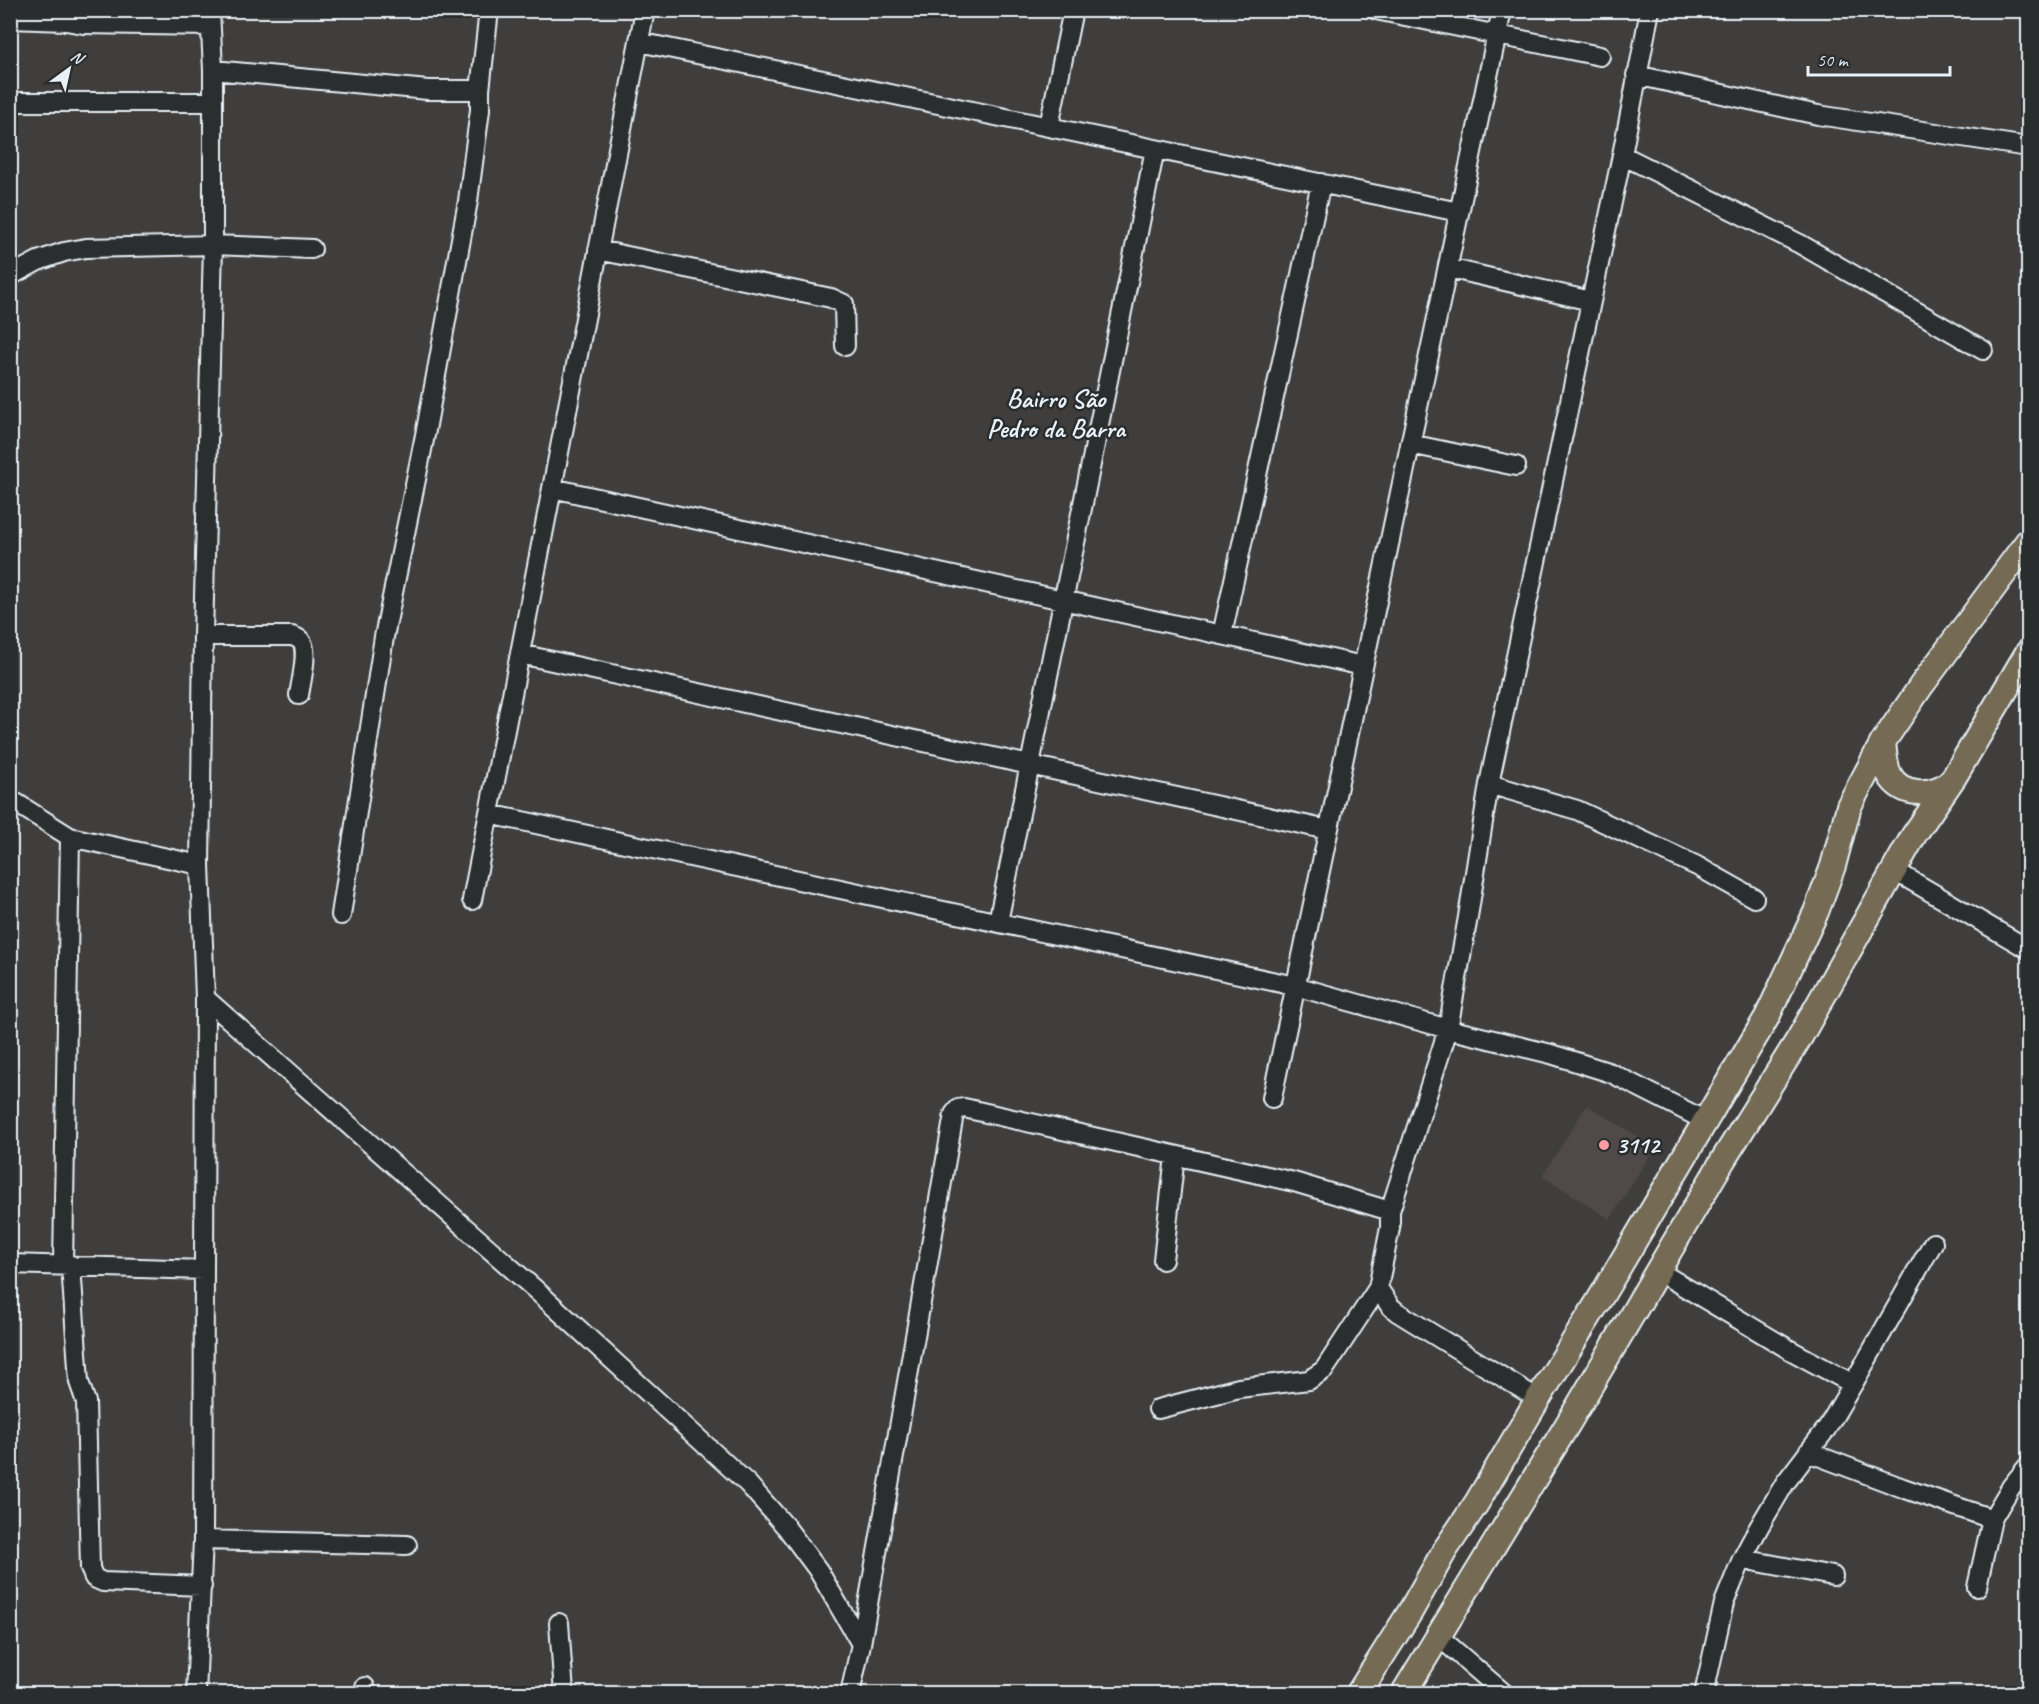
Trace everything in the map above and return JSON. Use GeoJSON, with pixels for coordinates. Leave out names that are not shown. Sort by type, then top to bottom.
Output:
{"type":"FeatureCollection","features":[{"type":"Feature","properties":{"kind":"main road"},"geometry":{"type":"LineString","coordinates":[[1358,1694],[1410,1612],[1445,1550],[1476,1504],[1767,1017],[1801,947],[1833,866],[1849,807],[1883,742],[1921,686],[2028,541]]}},
{"type":"Feature","properties":{"kind":"main road"},"geometry":{"type":"LineString","coordinates":[[1403,1694],[1800,1037],[1914,835],[1954,777],[2028,652]]}},
{"type":"Feature","properties":{"kind":"main road"},"geometry":{"type":"LineString","coordinates":[[1883,742],[1889,774],[1904,788],[1928,793],[1940,789],[1954,777]]}},
{"type":"Feature","properties":{"kind":"street"},"geometry":{"type":"LineString","coordinates":[[341,915],[384,637],[428,419],[468,201],[480,110],[482,55],[489,10]]}},
{"type":"Feature","properties":{"kind":"street"},"geometry":{"type":"LineString","coordinates":[[472,900],[645,10]]}},
{"type":"Feature","properties":{"kind":"street"},"geometry":{"type":"LineString","coordinates":[[1049,126],[1074,10]]}},
{"type":"Feature","properties":{"kind":"street"},"geometry":{"type":"LineString","coordinates":[[1376,10],[1600,56]]}},
{"type":"Feature","properties":{"kind":"street"},"geometry":{"type":"LineString","coordinates":[[1272,1098],[1502,10]]}},
{"type":"Feature","properties":{"kind":"street"},"geometry":{"type":"LineString","coordinates":[[1158,1408],[1239,1388],[1309,1380],[1324,1370],[1378,1288],[1390,1228],[1390,1211],[1448,1029],[1489,784],[1622,154],[1650,10]]}},
{"type":"Feature","properties":{"kind":"street"},"geometry":{"type":"LineString","coordinates":[[10,19],[65,16],[83,24],[210,19],[213,70],[213,245],[203,636],[200,865],[205,998],[203,1540],[196,1694]]}},
{"type":"Feature","properties":{"kind":"street"},"geometry":{"type":"LineString","coordinates":[[639,42],[1460,212]]}},
{"type":"Feature","properties":{"kind":"street"},"geometry":{"type":"LineString","coordinates":[[213,70],[428,90],[480,90]]}},
{"type":"Feature","properties":{"kind":"street"},"geometry":{"type":"LineString","coordinates":[[1636,75],[1818,115],[2028,147]]}},
{"type":"Feature","properties":{"kind":"street"},"geometry":{"type":"LineString","coordinates":[[10,102],[212,102]]}},
{"type":"Feature","properties":{"kind":"street"},"geometry":{"type":"LineString","coordinates":[[998,922],[1155,149]]}},
{"type":"Feature","properties":{"kind":"street"},"geometry":{"type":"LineString","coordinates":[[1622,154],[1800,244],[1983,350]]}},
{"type":"Feature","properties":{"kind":"street"},"geometry":{"type":"LineString","coordinates":[[1222,635],[1321,183]]}},
{"type":"Feature","properties":{"kind":"street"},"geometry":{"type":"LineString","coordinates":[[10,276],[38,261],[64,252],[87,248],[213,245],[312,249]]}},
{"type":"Feature","properties":{"kind":"street"},"geometry":{"type":"LineString","coordinates":[[598,250],[831,298],[844,304],[845,346]]}},
{"type":"Feature","properties":{"kind":"street"},"geometry":{"type":"LineString","coordinates":[[1448,268],[1591,301]]}},
{"type":"Feature","properties":{"kind":"street"},"geometry":{"type":"LineString","coordinates":[[1410,444],[1516,466]]}},
{"type":"Feature","properties":{"kind":"street"},"geometry":{"type":"LineString","coordinates":[[552,488],[1363,666]]}},
{"type":"Feature","properties":{"kind":"street"},"geometry":{"type":"LineString","coordinates":[[203,636],[292,636],[300,639],[305,651],[300,695]]}},
{"type":"Feature","properties":{"kind":"street"},"geometry":{"type":"LineString","coordinates":[[520,654],[1328,830]]}},
{"type":"Feature","properties":{"kind":"street"},"geometry":{"type":"LineString","coordinates":[[1489,784],[1577,810],[1697,866],[1754,898]]}},
{"type":"Feature","properties":{"kind":"street"},"geometry":{"type":"LineString","coordinates":[[10,799],[70,837],[200,865]]}},
{"type":"Feature","properties":{"kind":"street"},"geometry":{"type":"LineString","coordinates":[[489,814],[1295,986],[1448,1029],[1551,1054],[1611,1073],[1706,1121]]}},
{"type":"Feature","properties":{"kind":"street"},"geometry":{"type":"LineString","coordinates":[[70,837],[67,1265],[79,1382],[86,1402],[90,1568],[94,1578],[103,1582],[202,1586]]}},
{"type":"Feature","properties":{"kind":"street"},"geometry":{"type":"LineString","coordinates":[[1895,871],[2028,949]]}},
{"type":"Feature","properties":{"kind":"street"},"geometry":{"type":"LineString","coordinates":[[205,998],[537,1291],[748,1484],[786,1527],[818,1570],[861,1644]]}},
{"type":"Feature","properties":{"kind":"street"},"geometry":{"type":"LineString","coordinates":[[850,1694],[861,1644],[954,1114],[958,1109],[964,1108],[1294,1182],[1390,1211]]}},
{"type":"Feature","properties":{"kind":"street"},"geometry":{"type":"LineString","coordinates":[[1163,1260],[1175,1156]]}},
{"type":"Feature","properties":{"kind":"street"},"geometry":{"type":"LineString","coordinates":[[1704,1694],[1724,1603],[1742,1559],[1772,1505],[1837,1414],[1933,1243]]}},
{"type":"Feature","properties":{"kind":"street"},"geometry":{"type":"LineString","coordinates":[[10,1264],[204,1270]]}},
{"type":"Feature","properties":{"kind":"street"},"geometry":{"type":"LineString","coordinates":[[1658,1271],[1790,1350],[1853,1384]]}},
{"type":"Feature","properties":{"kind":"street"},"geometry":{"type":"LineString","coordinates":[[1378,1288],[1397,1312],[1538,1399]]}},
{"type":"Feature","properties":{"kind":"street"},"geometry":{"type":"LineString","coordinates":[[1808,1452],[1992,1519]]}},
{"type":"Feature","properties":{"kind":"street"},"geometry":{"type":"LineString","coordinates":[[1977,1587],[1992,1519],[2011,1487],[2028,1466]]}},
{"type":"Feature","properties":{"kind":"street"},"geometry":{"type":"LineString","coordinates":[[203,1540],[407,1545]]}},
{"type":"Feature","properties":{"kind":"street"},"geometry":{"type":"LineString","coordinates":[[1742,1559],[1833,1576]]}},
{"type":"Feature","properties":{"kind":"street"},"geometry":{"type":"LineString","coordinates":[[559,1623],[564,1694]]}},
{"type":"Feature","properties":{"kind":"street"},"geometry":{"type":"LineString","coordinates":[[1438,1636],[1505,1694]]}},
{"type":"Feature","properties":{"kind":"shaded area"},"geometry":{"type":"Polygon","coordinates":[[[1587,1105],[1655,1147],[1610,1219],[1542,1176],[1587,1105]]]}},
{"type":"Feature","properties":{"kind":"place","name":"3112"},"geometry":{"type":"Point","coordinates":[1604,1145]}},
{"type":"Feature","properties":{"kind":"district","name":"Bairro São Pedro da Barra"},"geometry":{"type":"Point","coordinates":[1056,412]}}]}
